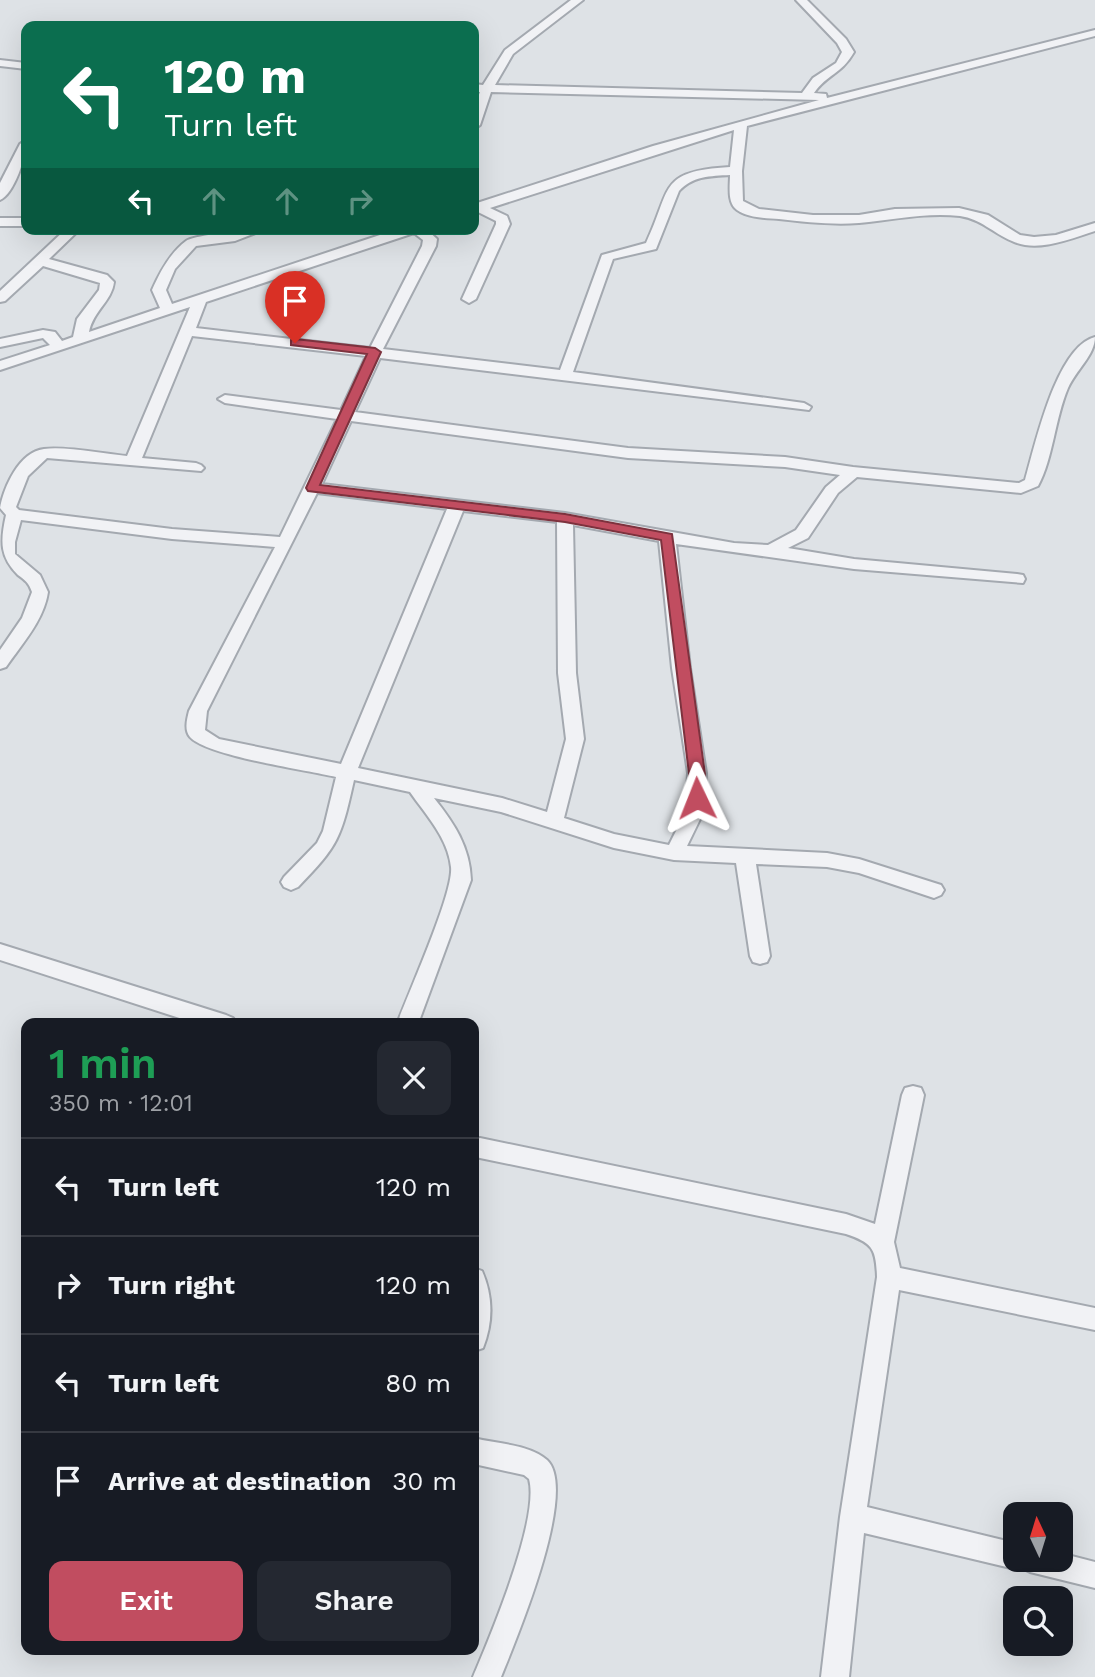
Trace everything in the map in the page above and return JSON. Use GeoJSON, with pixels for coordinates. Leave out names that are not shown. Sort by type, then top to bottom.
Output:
{"type":"FeatureCollection","features":[{"type":"Feature","properties":{"kind":"street"},"geometry":{"type":"LineString","coordinates":[[481,88],[509,52],[578,0]]}},
{"type":"Feature","properties":{"kind":"street"},"geometry":{"type":"LineString","coordinates":[[801,0],[842,41],[848,52],[841,65],[817,80],[805,97]]}},
{"type":"Feature","properties":{"kind":"street"},"geometry":{"type":"LineString","coordinates":[[479,207],[741,124],[1095,33]]}},
{"type":"Feature","properties":{"kind":"street"},"geometry":{"type":"LineString","coordinates":[[0,63],[21,65]]}},
{"type":"Feature","properties":{"kind":"street"},"geometry":{"type":"LineString","coordinates":[[481,88],[845,98]]}},
{"type":"Feature","properties":{"kind":"street"},"geometry":{"type":"LineString","coordinates":[[741,124],[736,171],[737,201],[741,207],[757,214],[813,219],[859,219],[895,213],[959,212],[977,215],[1017,239],[1034,242],[1057,239],[1095,227]]}},
{"type":"Feature","properties":{"kind":"street"},"geometry":{"type":"LineString","coordinates":[[0,196],[21,164]]}},
{"type":"Feature","properties":{"kind":"street"},"geometry":{"type":"LineString","coordinates":[[565,375],[610,254],[651,246],[668,199],[681,179],[699,173],[736,171]]}},
{"type":"Feature","properties":{"kind":"street"},"geometry":{"type":"LineString","coordinates":[[469,299],[503,224],[502,219],[479,209]]}},
{"type":"Feature","properties":{"kind":"street"},"geometry":{"type":"LineString","coordinates":[[0,222],[21,222]]}},
{"type":"Feature","properties":{"kind":"street"},"geometry":{"type":"LineString","coordinates":[[0,298],[68,235]]}},
{"type":"Feature","properties":{"kind":"street"},"geometry":{"type":"LineString","coordinates":[[167,309],[159,290],[169,268],[187,246],[200,240],[241,235]]}},
{"type":"Feature","properties":{"kind":"street"},"geometry":{"type":"LineString","coordinates":[[0,366],[394,235]]}},
{"type":"Feature","properties":{"kind":"street"},"geometry":{"type":"LineString","coordinates":[[425,235],[430,239],[429,246],[375,352],[312,488],[198,711],[195,724],[197,733],[214,744],[346,774],[489,802],[614,841],[674,853],[827,860],[874,870],[934,890]]}},
{"type":"Feature","properties":{"kind":"street"},"geometry":{"type":"LineString","coordinates":[[41,261],[102,278],[107,282],[106,290],[84,319],[79,339]]}},
{"type":"Feature","properties":{"kind":"street"},"geometry":{"type":"LineString","coordinates":[[133,461],[201,298]]}},
{"type":"Feature","properties":{"kind":"street"},"geometry":{"type":"LineString","coordinates":[[188,331],[565,375],[804,407]]}},
{"type":"Feature","properties":{"kind":"street"},"geometry":{"type":"LineString","coordinates":[[0,343],[43,334],[50,335],[58,346]]}},
{"type":"Feature","properties":{"kind":"street"},"geometry":{"type":"LineString","coordinates":[[225,399],[615,452],[785,462],[853,472],[1013,488],[1032,483],[1063,382],[1077,356],[1095,341]]}},
{"type":"Feature","properties":{"kind":"street"},"geometry":{"type":"LineString","coordinates":[[196,468],[51,452],[36,456],[21,477],[8,508],[14,514],[172,534],[284,542]]}},
{"type":"Feature","properties":{"kind":"street"},"geometry":{"type":"LineString","coordinates":[[771,550],[802,534],[832,490],[853,472]]}},
{"type":"Feature","properties":{"kind":"street"},"geometry":{"type":"LineString","coordinates":[[312,488],[565,518],[734,548],[771,550],[854,565],[1017,579]]}},
{"type":"Feature","properties":{"kind":"street"},"geometry":{"type":"LineString","coordinates":[[291,882],[324,848],[333,831],[346,774],[457,505]]}},
{"type":"Feature","properties":{"kind":"street"},"geometry":{"type":"LineString","coordinates":[[0,663],[36,608],[40,594],[38,585],[13,564],[8,555],[6,547],[14,514]]}},
{"type":"Feature","properties":{"kind":"street"},"geometry":{"type":"LineString","coordinates":[[554,821],[573,751],[575,725],[567,673],[565,518]]}},
{"type":"Feature","properties":{"kind":"street"},"geometry":{"type":"LineString","coordinates":[[667,537],[697,774],[695,811],[674,853]]}},
{"type":"Feature","properties":{"kind":"street"},"geometry":{"type":"LineString","coordinates":[[409,1018],[461,880],[462,866],[455,842],[416,787]]}},
{"type":"Feature","properties":{"kind":"street"},"geometry":{"type":"LineString","coordinates":[[745,856],[760,956]]}},
{"type":"Feature","properties":{"kind":"street"},"geometry":{"type":"LineString","coordinates":[[0,952],[207,1018]]}},
{"type":"Feature","properties":{"kind":"street"},"geometry":{"type":"LineString","coordinates":[[835,1677],[853,1517],[889,1276],[889,1256],[883,1241],[913,1095]]}},
{"type":"Feature","properties":{"kind":"street"},"geometry":{"type":"LineString","coordinates":[[480,1148],[846,1224],[870,1232],[883,1241]]}},
{"type":"Feature","properties":{"kind":"street"},"geometry":{"type":"LineString","coordinates":[[889,1276],[1095,1319]]}},
{"type":"Feature","properties":{"kind":"street"},"geometry":{"type":"LineString","coordinates":[[479,1452],[534,1465],[543,1474],[546,1482],[539,1526],[505,1635],[487,1677]]}},
{"type":"Feature","properties":{"kind":"street"},"geometry":{"type":"LineString","coordinates":[[853,1517],[1003,1553]]}},
{"type":"Feature","properties":{"kind":"street"},"geometry":{"type":"LineString","coordinates":[[1073,1570],[1095,1575]]}},
{"type":"Feature","properties":{"kind":"route"},"geometry":{"type":"LineString","coordinates":[[295,343],[375,352],[312,488],[565,518],[667,537],[681,667],[697,774],[697,798]]}}]}
